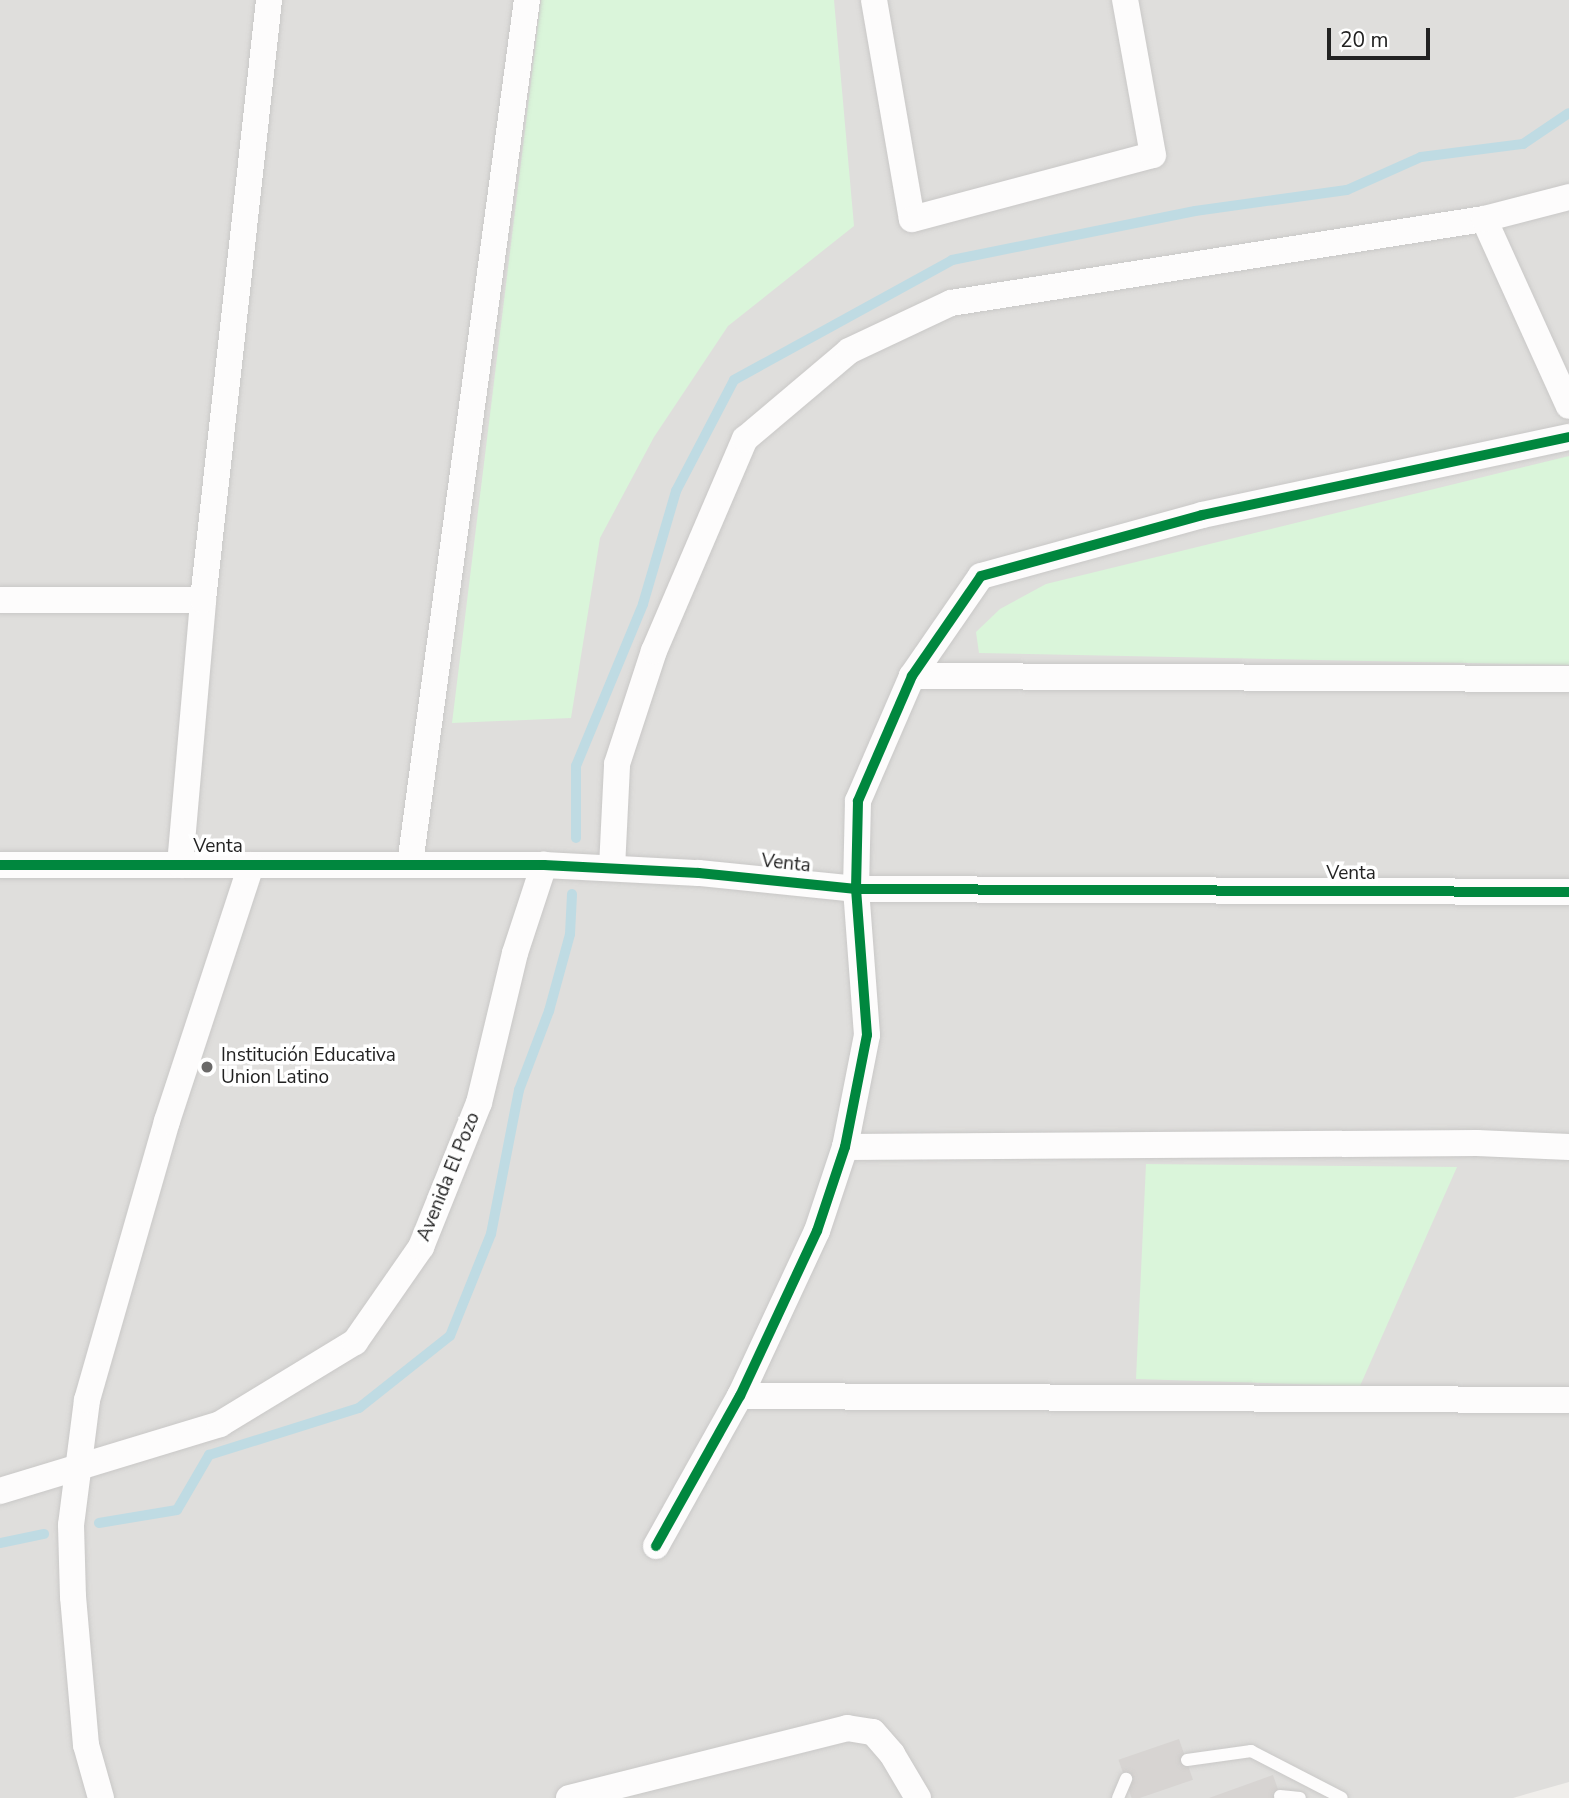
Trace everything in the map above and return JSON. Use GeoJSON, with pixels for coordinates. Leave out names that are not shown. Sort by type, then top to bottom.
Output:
{"type":"FeatureCollection","features":[{"type":"Feature","properties":{"kind":"street"},"geometry":{"type":"LineString","coordinates":[[180,865],[202,600],[270,0]]}},
{"type":"Feature","properties":{"kind":"street"},"geometry":{"type":"LineString","coordinates":[[410,864],[527,0]]}},
{"type":"Feature","properties":{"kind":"street"},"geometry":{"type":"LineString","coordinates":[[874,0],[912,219],[1153,155],[1125,0]]}},
{"type":"Feature","properties":{"kind":"street"},"geometry":{"type":"LineString","coordinates":[[612,868],[617,764],[654,651],[745,439],[849,351],[951,303],[1484,219],[1569,197]]}},
{"type":"Feature","properties":{"kind":"street"},"geometry":{"type":"LineString","coordinates":[[1484,219],[1569,406]]}},
{"type":"Feature","properties":{"kind":"street"},"geometry":{"type":"LineString","coordinates":[[656,1546],[740,1396],[817,1231],[845,1147],[867,1035],[856,889],[858,801],[912,676],[981,576],[1202,514],[1569,437]]}},
{"type":"Feature","properties":{"kind":"street"},"geometry":{"type":"LineString","coordinates":[[0,600],[202,600]]}},
{"type":"Feature","properties":{"kind":"street"},"geometry":{"type":"LineString","coordinates":[[912,676],[1569,679]]}},
{"type":"Feature","properties":{"kind":"street","name":"Venta"},"geometry":{"type":"LineString","coordinates":[[0,865],[544,865],[699,873],[856,889],[1569,892]]}},
{"type":"Feature","properties":{"kind":"street"},"geometry":{"type":"LineString","coordinates":[[101,1798],[86,1745],[73,1597],[71,1525],[90,1387],[167,1121],[251,865]]}},
{"type":"Feature","properties":{"kind":"street","name":"Avenida El Pozo"},"geometry":{"type":"LineString","coordinates":[[0,1491],[80,1464],[220,1424],[355,1342],[421,1247],[479,1103],[515,953],[544,865]]}},
{"type":"Feature","properties":{"kind":"street"},"geometry":{"type":"LineString","coordinates":[[845,1147],[1478,1143],[1569,1147]]}},
{"type":"Feature","properties":{"kind":"street"},"geometry":{"type":"LineString","coordinates":[[740,1396],[1568,1393]]}},
{"type":"Feature","properties":{"kind":"street"},"geometry":{"type":"LineString","coordinates":[[569,1798],[847,1728],[873,1732],[892,1754],[918,1798]]}},
{"type":"Feature","properties":{"kind":"lane"},"geometry":{"type":"LineString","coordinates":[[1187,1760],[1251,1751],[1342,1798]]}},
{"type":"Feature","properties":{"kind":"lane"},"geometry":{"type":"LineString","coordinates":[[1118,1798],[1126,1779]]}},
{"type":"Feature","properties":{"kind":"lane"},"geometry":{"type":"LineString","coordinates":[[1280,1796],[1300,1798]]}},
{"type":"Feature","properties":{"kind":"shaded area"},"geometry":{"type":"Polygon","coordinates":[[[0,0],[1569,0],[1569,1782],[1513,1798],[0,1798],[0,0]]]}},
{"type":"Feature","properties":{"kind":"green space"},"geometry":{"type":"Polygon","coordinates":[[[541,0],[834,0],[854,226],[728,326],[654,437],[600,538],[571,718],[452,723],[541,0]]]}},
{"type":"Feature","properties":{"kind":"green space"},"geometry":{"type":"Polygon","coordinates":[[[1569,456],[1569,665],[979,653],[976,632],[1000,609],[1046,584],[1569,456]]]}},
{"type":"Feature","properties":{"kind":"green space"},"geometry":{"type":"Polygon","coordinates":[[[1146,1164],[1457,1167],[1360,1386],[1136,1379],[1146,1164]]]}},
{"type":"Feature","properties":{"kind":"building"},"geometry":{"type":"Polygon","coordinates":[[[1179,1739],[1193,1780],[1140,1798],[1132,1798],[1118,1760],[1179,1739]]]}},
{"type":"Feature","properties":{"kind":"building"},"geometry":{"type":"Polygon","coordinates":[[[1273,1775],[1281,1798],[1209,1798],[1273,1775]]]}},
{"type":"Feature","properties":{"kind":"waterway"},"geometry":{"type":"LineString","coordinates":[[576,838],[576,766],[643,604],[676,491],[734,380],[952,260],[1195,211],[1347,190],[1421,157],[1523,144],[1569,113]]}},
{"type":"Feature","properties":{"kind":"waterway"},"geometry":{"type":"LineString","coordinates":[[99,1523],[177,1510],[209,1455],[359,1408],[450,1336],[491,1234],[519,1090],[549,1011],[570,934],[572,894]]}},
{"type":"Feature","properties":{"kind":"waterway"},"geometry":{"type":"LineString","coordinates":[[0,1543],[44,1534]]}},
{"type":"Feature","properties":{"kind":"cycle path"},"geometry":{"type":"LineString","coordinates":[[656,1546],[740,1396],[817,1231],[845,1147],[867,1035],[856,889],[858,801],[912,676],[981,576],[1202,515],[1569,437]]}},
{"type":"Feature","properties":{"kind":"cycle path"},"geometry":{"type":"LineString","coordinates":[[0,865],[544,865],[699,873],[856,889],[1569,892]]}},
{"type":"Feature","properties":{"kind":"place","name":"Institución Educativa Union Latino"},"geometry":{"type":"Point","coordinates":[207,1067]}}]}
